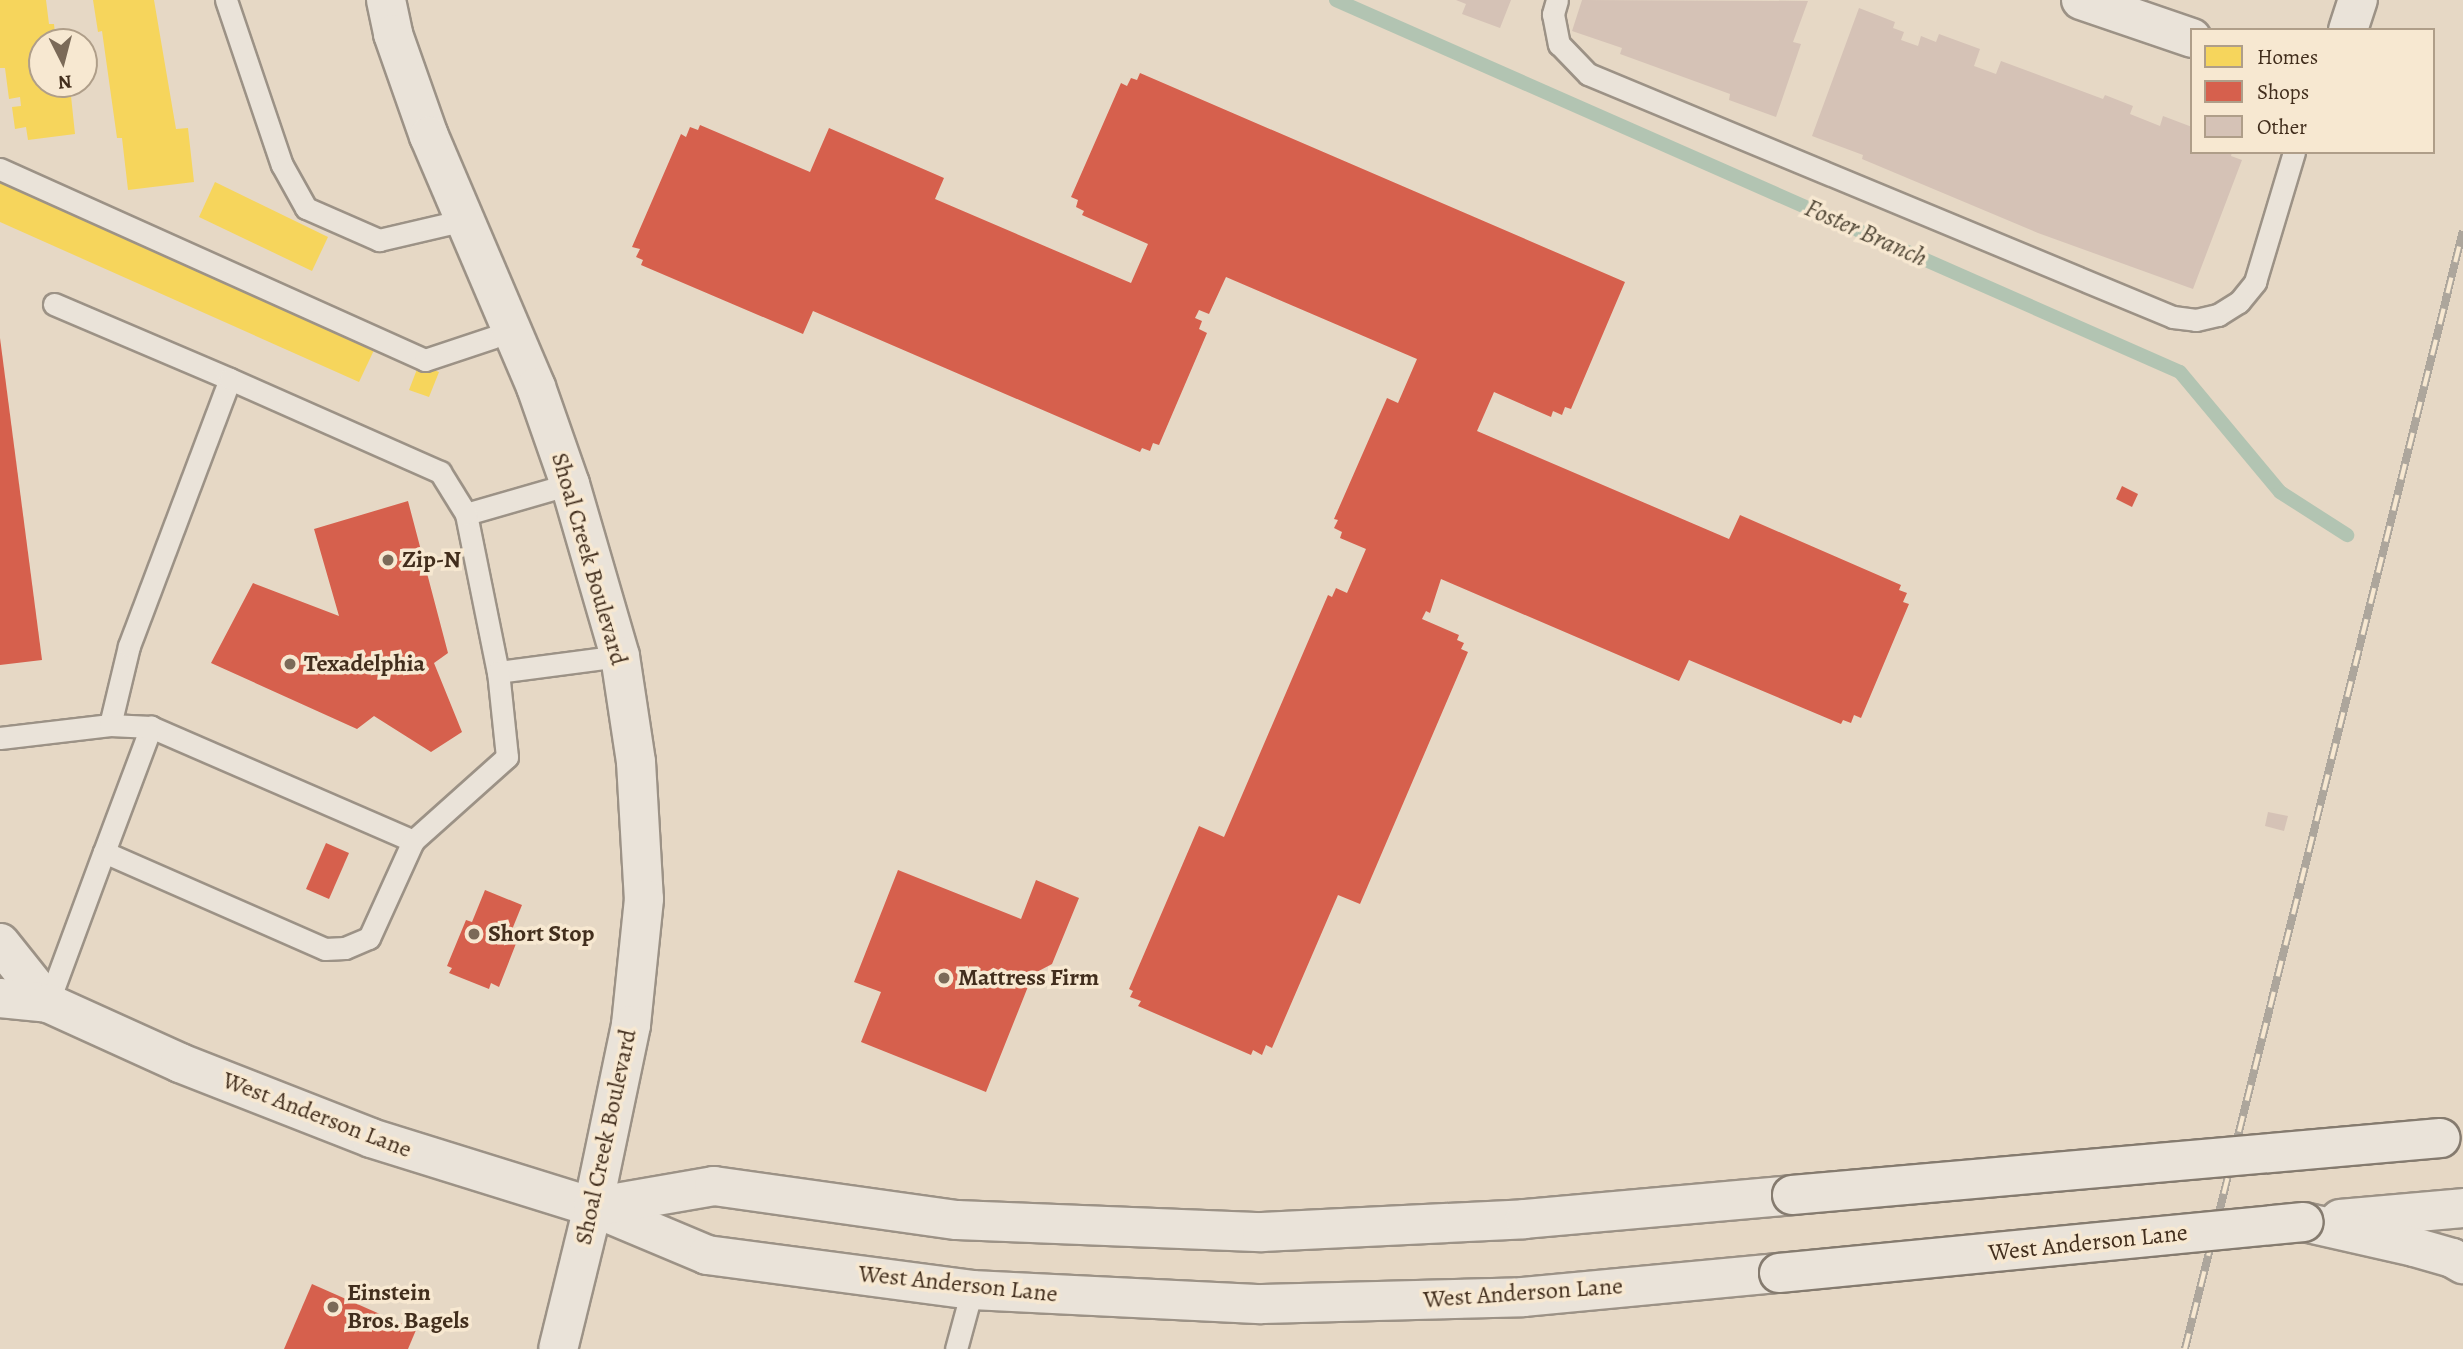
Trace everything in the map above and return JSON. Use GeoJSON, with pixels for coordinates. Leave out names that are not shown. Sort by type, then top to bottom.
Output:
{"type":"FeatureCollection","features":[{"type":"Feature","properties":{"kind":"main road","name":"Shoal Creek Boulevard"},"geometry":{"type":"LineString","coordinates":[[386,0],[393,34],[429,136],[536,387],[570,484],[620,656],[636,762],[644,900],[631,1025],[593,1207],[558,1349]]}},
{"type":"Feature","properties":{"kind":"main road"},"geometry":{"type":"LineString","coordinates":[[2081,0],[2190,37]]}},
{"type":"Feature","properties":{"kind":"main road"},"geometry":{"type":"LineString","coordinates":[[2348,28],[2358,0]]}},
{"type":"Feature","properties":{"kind":"main road","name":"West Anderson Lane"},"geometry":{"type":"LineString","coordinates":[[0,943],[48,1003]]}},
{"type":"Feature","properties":{"kind":"main road","name":"West Anderson Lane"},"geometry":{"type":"LineString","coordinates":[[0,998],[48,1003],[180,1063],[371,1138],[593,1207],[707,1255],[972,1290],[1262,1304],[1523,1297],[2463,1208]]}},
{"type":"Feature","properties":{"kind":"main road","name":"West Anderson Lane"},"geometry":{"type":"LineString","coordinates":[[593,1207],[714,1186],[957,1220],[1262,1232],[1525,1219],[2452,1137]]}},
{"type":"Feature","properties":{"kind":"main road"},"geometry":{"type":"LineString","coordinates":[[2304,1222],[2414,1247],[2463,1264]]}},
{"type":"Feature","properties":{"kind":"lane"},"geometry":{"type":"LineString","coordinates":[[226,0],[282,165],[306,208],[379,240],[465,220]]}},
{"type":"Feature","properties":{"kind":"lane"},"geometry":{"type":"LineString","coordinates":[[1557,0],[1553,14],[1559,44],[1588,74],[2173,317],[2196,320],[2218,315],[2239,302],[2255,282],[2293,154]]}},
{"type":"Feature","properties":{"kind":"lane"},"geometry":{"type":"LineString","coordinates":[[0,169],[425,360],[512,331]]}},
{"type":"Feature","properties":{"kind":"lane"},"geometry":{"type":"LineString","coordinates":[[54,304],[440,472],[466,514],[498,673],[507,757],[413,841],[369,938],[345,948],[325,949],[104,852]]}},
{"type":"Feature","properties":{"kind":"lane"},"geometry":{"type":"LineString","coordinates":[[110,725],[129,646],[230,379]]}},
{"type":"Feature","properties":{"kind":"lane"},"geometry":{"type":"LineString","coordinates":[[466,514],[570,484]]}},
{"type":"Feature","properties":{"kind":"lane"},"geometry":{"type":"LineString","coordinates":[[498,673],[620,656]]}},
{"type":"Feature","properties":{"kind":"lane"},"geometry":{"type":"LineString","coordinates":[[0,738],[110,725],[151,727],[413,841]]}},
{"type":"Feature","properties":{"kind":"lane"},"geometry":{"type":"LineString","coordinates":[[48,1003],[151,727]]}},
{"type":"Feature","properties":{"kind":"lane"},"geometry":{"type":"LineString","coordinates":[[956,1349],[972,1290]]}},
{"type":"Feature","properties":{"kind":"building: Homes"},"geometry":{"type":"Polygon","coordinates":[[[0,0],[46,0],[49,24],[54,24],[54,28],[28,28],[28,98],[71,98],[75,134],[28,140],[26,127],[15,129],[12,107],[21,106],[20,97],[9,99],[5,68],[0,68],[0,0]]]}},
{"type":"Feature","properties":{"kind":"building: Homes"},"geometry":{"type":"Polygon","coordinates":[[[93,0],[154,0],[176,129],[188,128],[194,182],[128,190],[122,138],[117,138],[102,31],[98,32],[93,0]]]}},
{"type":"Feature","properties":{"kind":"building: Homes"},"geometry":{"type":"Polygon","coordinates":[[[0,179],[375,348],[359,382],[0,222],[0,179]]]}},
{"type":"Feature","properties":{"kind":"building: Homes"},"geometry":{"type":"Polygon","coordinates":[[[215,182],[328,237],[312,271],[199,217],[215,182]]]}},
{"type":"Feature","properties":{"kind":"building: Homes"},"geometry":{"type":"Polygon","coordinates":[[[419,364],[439,372],[429,397],[409,390],[419,364]]]}},
{"type":"Feature","properties":{"kind":"building: Shops"},"geometry":{"type":"Polygon","coordinates":[[[1140,73],[1625,282],[1571,409],[1565,407],[1562,415],[1553,411],[1551,417],[1494,392],[1477,431],[1729,539],[1740,515],[1901,585],[1899,590],[1907,593],[1903,602],[1909,604],[1861,718],[1854,715],[1851,723],[1843,720],[1841,724],[1689,660],[1679,681],[1441,579],[1430,613],[1426,611],[1422,619],[1459,635],[1457,640],[1464,643],[1461,649],[1468,652],[1360,904],[1338,895],[1272,1048],[1266,1045],[1262,1055],[1253,1050],[1251,1055],[1138,1006],[1141,1001],[1130,997],[1133,991],[1129,989],[1199,826],[1224,837],[1328,595],[1332,597],[1336,588],[1347,593],[1366,549],[1340,538],[1342,532],[1334,528],[1338,520],[1334,519],[1387,398],[1398,403],[1417,359],[1226,277],[1209,314],[1199,310],[1195,318],[1202,321],[1199,329],[1207,333],[1159,445],[1153,443],[1150,451],[1142,448],[1140,452],[813,311],[803,334],[641,265],[643,260],[636,257],[640,249],[632,247],[681,134],[686,137],[690,127],[698,130],[700,125],[810,172],[829,128],[944,178],[935,199],[1131,283],[1148,244],[1082,215],[1084,211],[1076,207],[1078,200],[1071,197],[1121,83],[1127,86],[1131,78],[1137,80],[1140,73]]]}},
{"type":"Feature","properties":{"kind":"building: Shops"},"geometry":{"type":"Polygon","coordinates":[[[0,338],[42,660],[0,665],[0,338]]]}},
{"type":"Feature","properties":{"kind":"building: Shops"},"geometry":{"type":"Polygon","coordinates":[[[2122,486],[2138,494],[2132,507],[2116,499],[2122,486]]]}},
{"type":"Feature","properties":{"kind":"building: Shops"},"geometry":{"type":"Polygon","coordinates":[[[408,501],[448,653],[434,663],[462,732],[431,752],[374,716],[357,729],[211,663],[253,583],[339,616],[314,529],[408,501]]]}},
{"type":"Feature","properties":{"kind":"building: Shops"},"geometry":{"type":"Polygon","coordinates":[[[326,843],[349,853],[329,899],[306,889],[326,843]]]}},
{"type":"Feature","properties":{"kind":"building: Shops","name":"Mattress Firm"},"geometry":{"type":"Polygon","coordinates":[[[898,870],[1021,919],[1036,880],[1079,898],[1052,964],[1033,974],[986,1092],[861,1042],[881,992],[854,982],[898,870]]]}},
{"type":"Feature","properties":{"kind":"building: Shops"},"geometry":{"type":"Polygon","coordinates":[[[485,890],[522,905],[509,937],[517,941],[499,987],[491,983],[489,989],[449,973],[452,968],[447,966],[466,920],[472,922],[485,890]]]}},
{"type":"Feature","properties":{"kind":"building: Shops","name":"Einstein Bros. Bagels"},"geometry":{"type":"Polygon","coordinates":[[[312,1284],[416,1330],[408,1349],[284,1349],[312,1284]]]}},
{"type":"Feature","properties":{"kind":"building: Other"},"geometry":{"type":"Polygon","coordinates":[[[1456,0],[1511,0],[1500,28],[1462,14],[1466,4],[1456,0]]]}},
{"type":"Feature","properties":{"kind":"building: Other"},"geometry":{"type":"Polygon","coordinates":[[[1582,0],[1808,1],[1793,42],[1801,44],[1776,117],[1729,100],[1730,94],[1620,54],[1622,48],[1572,31],[1582,0]]]}},
{"type":"Feature","properties":{"kind":"building: Other"},"geometry":{"type":"Polygon","coordinates":[[[1859,8],[1895,22],[1893,28],[1904,32],[1901,40],[1918,46],[1921,36],[1936,42],[1939,34],[1980,49],[1974,66],[1996,74],[2001,61],[2103,99],[2105,95],[2133,106],[2130,114],[2160,126],[2163,116],[2190,126],[2190,154],[2232,154],[2242,160],[2193,289],[2038,233],[1862,159],[1863,155],[1812,136],[1859,8]]]}},
{"type":"Feature","properties":{"kind":"building: Other"},"geometry":{"type":"Polygon","coordinates":[[[2268,812],[2288,816],[2284,831],[2265,826],[2268,812]]]}},
{"type":"Feature","properties":{"kind":"waterway","name":"Foster Branch"},"geometry":{"type":"LineString","coordinates":[[1336,0],[2180,372],[2280,492],[2347,535]]}},
{"type":"Feature","properties":{"kind":"railway"},"geometry":{"type":"LineString","coordinates":[[2185,1349],[2463,231]]}},
{"type":"Feature","properties":{"kind":"place","name":"Zip-N"},"geometry":{"type":"Point","coordinates":[388,560]}},
{"type":"Feature","properties":{"kind":"place","name":"Texadelphia"},"geometry":{"type":"Point","coordinates":[290,664]}},
{"type":"Feature","properties":{"kind":"place","name":"Short Stop"},"geometry":{"type":"Point","coordinates":[474,934]}},
{"type":"Feature","properties":{"kind":"place","name":"Mattress Firm"},"geometry":{"type":"Point","coordinates":[944,978]}},
{"type":"Feature","properties":{"kind":"place","name":"Einstein Bros. Bagels"},"geometry":{"type":"Point","coordinates":[333,1307]}}]}
